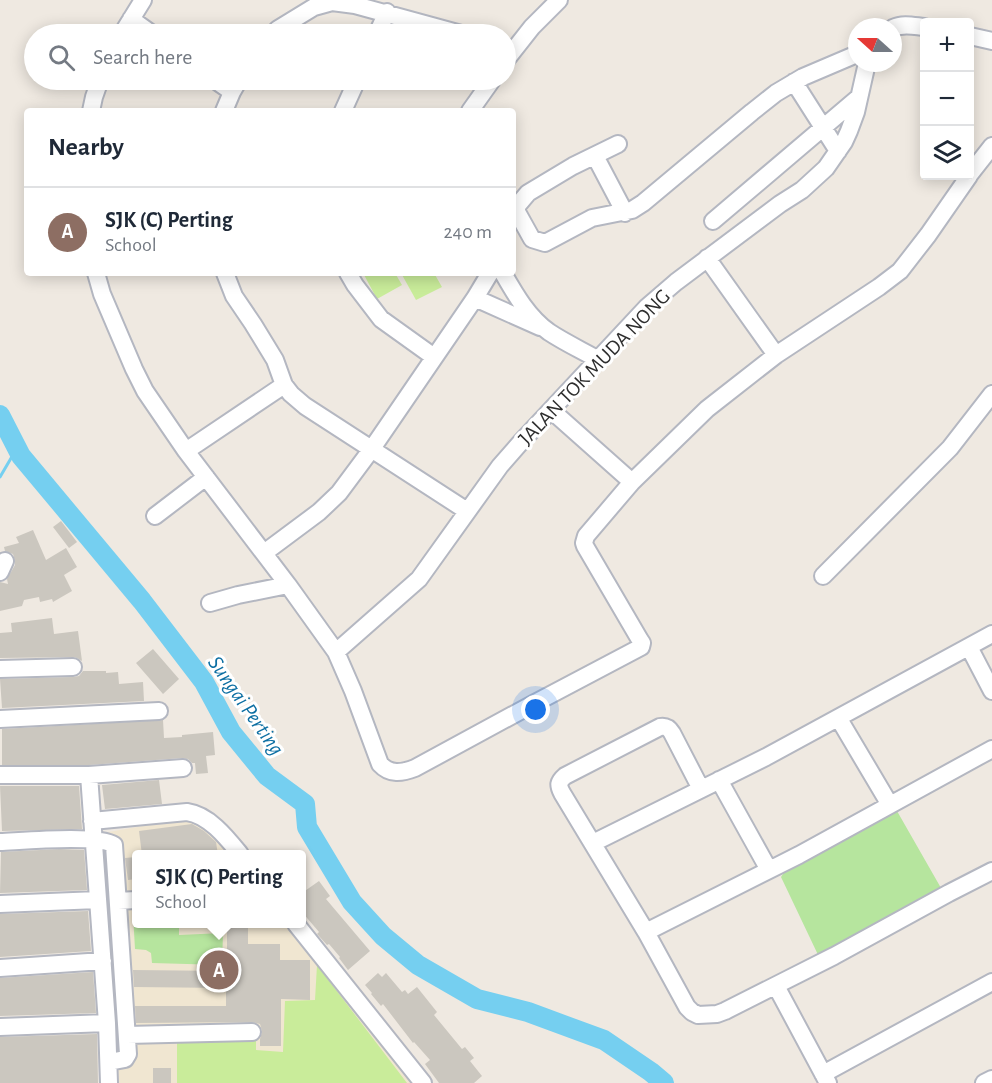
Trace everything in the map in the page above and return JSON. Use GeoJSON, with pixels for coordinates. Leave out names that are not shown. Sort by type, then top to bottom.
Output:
{"type":"FeatureCollection","features":[{"type":"Feature","properties":{"kind":"street"},"geometry":{"type":"LineString","coordinates":[[127,24],[143,0]]}},
{"type":"Feature","properties":{"kind":"street"},"geometry":{"type":"LineString","coordinates":[[516,44],[558,0]]}},
{"type":"Feature","properties":{"kind":"street"},"geometry":{"type":"LineString","coordinates":[[286,24],[314,7],[332,2],[387,12],[427,24]]}},
{"type":"Feature","properties":{"kind":"street"},"geometry":{"type":"LineString","coordinates":[[382,24],[387,12]]}},
{"type":"Feature","properties":{"kind":"street"},"geometry":{"type":"LineString","coordinates":[[130,19],[137,24]]}},
{"type":"Feature","properties":{"kind":"street"},"geometry":{"type":"LineString","coordinates":[[902,26],[920,26]]}},
{"type":"Feature","properties":{"kind":"street"},"geometry":{"type":"LineString","coordinates":[[974,37],[992,41]]}},
{"type":"Feature","properties":{"kind":"street"},"geometry":{"type":"LineString","coordinates":[[618,144],[528,193],[517,206],[517,212],[532,239],[546,243],[592,218],[633,210],[776,93],[803,77],[848,58]]}},
{"type":"Feature","properties":{"kind":"street","name":"JALAN TOK MUDA NONG"},"geometry":{"type":"LineString","coordinates":[[336,652],[419,579],[500,466],[647,307],[676,282],[816,178],[826,168],[849,131],[865,72]]}},
{"type":"Feature","properties":{"kind":"street"},"geometry":{"type":"LineString","coordinates":[[794,82],[838,152]]}},
{"type":"Feature","properties":{"kind":"street"},"geometry":{"type":"LineString","coordinates":[[92,108],[96,90]]}},
{"type":"Feature","properties":{"kind":"street"},"geometry":{"type":"LineString","coordinates":[[225,108],[233,90]]}},
{"type":"Feature","properties":{"kind":"street"},"geometry":{"type":"LineString","coordinates":[[344,108],[352,90]]}},
{"type":"Feature","properties":{"kind":"street"},"geometry":{"type":"LineString","coordinates":[[472,108],[485,90]]}},
{"type":"Feature","properties":{"kind":"street"},"geometry":{"type":"LineString","coordinates":[[713,221],[859,97]]}},
{"type":"Feature","properties":{"kind":"street"},"geometry":{"type":"LineString","coordinates":[[974,169],[992,146]]}},
{"type":"Feature","properties":{"kind":"street"},"geometry":{"type":"LineString","coordinates":[[594,156],[625,213]]}},
{"type":"Feature","properties":{"kind":"street"},"geometry":{"type":"LineString","coordinates":[[97,276],[102,294],[145,391],[186,451],[336,652],[354,691],[380,765],[394,773],[405,772],[642,646],[584,543],[586,536],[632,482],[707,410],[776,355],[900,271],[966,180]]}},
{"type":"Feature","properties":{"kind":"street"},"geometry":{"type":"LineString","coordinates":[[707,258],[776,355]]}},
{"type":"Feature","properties":{"kind":"street"},"geometry":{"type":"LineString","coordinates":[[226,276],[234,296],[275,360],[284,385],[291,393],[305,406],[467,512]]}},
{"type":"Feature","properties":{"kind":"street"},"geometry":{"type":"LineString","coordinates":[[350,276],[381,319],[434,357]]}},
{"type":"Feature","properties":{"kind":"street"},"geometry":{"type":"LineString","coordinates":[[264,553],[329,504],[339,493],[371,450],[488,276]]}},
{"type":"Feature","properties":{"kind":"street"},"geometry":{"type":"LineString","coordinates":[[505,276],[524,306],[548,331]]}},
{"type":"Feature","properties":{"kind":"street"},"geometry":{"type":"LineString","coordinates":[[475,298],[548,331],[597,359]]}},
{"type":"Feature","properties":{"kind":"street"},"geometry":{"type":"LineString","coordinates":[[186,451],[284,385]]}},
{"type":"Feature","properties":{"kind":"street"},"geometry":{"type":"LineString","coordinates":[[823,576],[950,448],[990,399]]}},
{"type":"Feature","properties":{"kind":"street"},"geometry":{"type":"LineString","coordinates":[[551,410],[632,482]]}},
{"type":"Feature","properties":{"kind":"street"},"geometry":{"type":"LineString","coordinates":[[155,516],[206,477]]}},
{"type":"Feature","properties":{"kind":"street"},"geometry":{"type":"LineString","coordinates":[[210,603],[288,585]]}},
{"type":"Feature","properties":{"kind":"street"},"geometry":{"type":"LineString","coordinates":[[593,843],[839,719],[992,634]]}},
{"type":"Feature","properties":{"kind":"street"},"geometry":{"type":"LineString","coordinates":[[969,647],[992,691]]}},
{"type":"Feature","properties":{"kind":"street"},"geometry":{"type":"LineString","coordinates":[[0,669],[73,667]]}},
{"type":"Feature","properties":{"kind":"street"},"geometry":{"type":"LineString","coordinates":[[0,719],[159,711]]}},
{"type":"Feature","properties":{"kind":"street"},"geometry":{"type":"LineString","coordinates":[[839,719],[890,805]]}},
{"type":"Feature","properties":{"kind":"street"},"geometry":{"type":"LineString","coordinates":[[700,789],[672,733],[665,726],[565,776],[558,784],[687,1007],[698,1015],[717,1014],[776,986],[992,871]]}},
{"type":"Feature","properties":{"kind":"street"},"geometry":{"type":"LineString","coordinates":[[646,933],[769,870],[992,749]]}},
{"type":"Feature","properties":{"kind":"street"},"geometry":{"type":"LineString","coordinates":[[0,775],[89,775],[183,768]]}},
{"type":"Feature","properties":{"kind":"street"},"geometry":{"type":"LineString","coordinates":[[89,775],[107,1023],[109,1083]]}},
{"type":"Feature","properties":{"kind":"street"},"geometry":{"type":"LineString","coordinates":[[719,780],[769,870]]}},
{"type":"Feature","properties":{"kind":"street"},"geometry":{"type":"LineString","coordinates":[[92,821],[192,813],[214,827],[235,850]]}},
{"type":"Feature","properties":{"kind":"street"},"geometry":{"type":"LineString","coordinates":[[0,842],[93,839],[114,845],[128,1056],[125,1059],[109,1062]]}},
{"type":"Feature","properties":{"kind":"street"},"geometry":{"type":"LineString","coordinates":[[0,904],[98,900]]}},
{"type":"Feature","properties":{"kind":"street"},"geometry":{"type":"LineString","coordinates":[[118,901],[132,900]]}},
{"type":"Feature","properties":{"kind":"street"},"geometry":{"type":"LineString","coordinates":[[299,928],[423,1083]]}},
{"type":"Feature","properties":{"kind":"street"},"geometry":{"type":"LineString","coordinates":[[0,968],[103,962]]}},
{"type":"Feature","properties":{"kind":"street"},"geometry":{"type":"LineString","coordinates":[[776,986],[826,1078],[992,981]]}},
{"type":"Feature","properties":{"kind":"street"},"geometry":{"type":"LineString","coordinates":[[0,1027],[107,1023]]}},
{"type":"Feature","properties":{"kind":"street"},"geometry":{"type":"LineString","coordinates":[[127,1035],[252,1032]]}},
{"type":"Feature","properties":{"kind":"street"},"geometry":{"type":"LineString","coordinates":[[984,1083],[992,1079]]}},
{"type":"Feature","properties":{"kind":"shaded area"},"geometry":{"type":"Polygon","coordinates":[[[194,817],[231,850],[132,850],[132,928],[293,928],[413,1083],[119,1083],[103,833],[194,817]]]}},
{"type":"Feature","properties":{"kind":"green space"},"geometry":{"type":"Polygon","coordinates":[[[365,276],[397,276],[402,285],[377,299],[365,276]]]}},
{"type":"Feature","properties":{"kind":"green space"},"geometry":{"type":"Polygon","coordinates":[[[403,276],[436,276],[442,287],[416,300],[403,276]]]}},
{"type":"Feature","properties":{"kind":"green space"},"geometry":{"type":"Polygon","coordinates":[[[897,811],[941,888],[820,959],[781,877],[785,871],[897,811]]]}},
{"type":"Feature","properties":{"kind":"green space"},"geometry":{"type":"Polygon","coordinates":[[[134,928],[179,928],[179,935],[223,933],[222,965],[152,963],[151,953],[135,949],[134,928]]]}},
{"type":"Feature","properties":{"kind":"green space"},"geometry":{"type":"Polygon","coordinates":[[[317,965],[407,1083],[177,1083],[177,1042],[256,1034],[256,1050],[283,1052],[285,1001],[315,1000],[317,965]]]}},
{"type":"Feature","properties":{"kind":"building"},"geometry":{"type":"Polygon","coordinates":[[[61,521],[77,542],[69,548],[53,527],[61,521]]]}},
{"type":"Feature","properties":{"kind":"building"},"geometry":{"type":"Polygon","coordinates":[[[33,530],[46,560],[66,548],[77,567],[64,575],[72,591],[53,602],[52,599],[40,602],[39,597],[24,600],[22,606],[0,611],[0,582],[8,584],[7,579],[15,565],[13,554],[5,551],[4,547],[19,543],[16,537],[33,530]]]}},
{"type":"Feature","properties":{"kind":"building"},"geometry":{"type":"Polygon","coordinates":[[[52,618],[54,634],[78,631],[82,661],[73,657],[0,658],[0,633],[12,632],[11,623],[52,618]]]}},
{"type":"Feature","properties":{"kind":"building"},"geometry":{"type":"Polygon","coordinates":[[[153,649],[179,679],[163,694],[136,663],[153,649]]]}},
{"type":"Feature","properties":{"kind":"building"},"geometry":{"type":"Polygon","coordinates":[[[83,671],[118,672],[119,684],[143,682],[144,701],[2,708],[0,679],[73,677],[79,676],[83,671]]]}},
{"type":"Feature","properties":{"kind":"building"},"geometry":{"type":"Polygon","coordinates":[[[163,720],[164,738],[213,732],[215,755],[206,756],[208,773],[196,774],[195,763],[182,758],[89,765],[2,765],[2,729],[163,720]]]}},
{"type":"Feature","properties":{"kind":"building"},"geometry":{"type":"Polygon","coordinates":[[[159,780],[162,804],[105,809],[102,785],[159,780]]]}},
{"type":"Feature","properties":{"kind":"building"},"geometry":{"type":"Polygon","coordinates":[[[0,786],[79,786],[82,829],[2,831],[0,786]]]}},
{"type":"Feature","properties":{"kind":"building"},"geometry":{"type":"Polygon","coordinates":[[[192,824],[216,842],[217,850],[141,850],[139,831],[192,824]]]}},
{"type":"Feature","properties":{"kind":"building"},"geometry":{"type":"Polygon","coordinates":[[[84,850],[87,890],[0,893],[1,852],[84,850]]]}},
{"type":"Feature","properties":{"kind":"building"},"geometry":{"type":"Polygon","coordinates":[[[132,857],[132,880],[128,880],[125,858],[132,857]]]}},
{"type":"Feature","properties":{"kind":"building"},"geometry":{"type":"Polygon","coordinates":[[[319,881],[330,896],[326,899],[370,951],[348,970],[329,944],[327,945],[317,934],[319,932],[306,917],[306,890],[319,881]]]}},
{"type":"Feature","properties":{"kind":"building"},"geometry":{"type":"Polygon","coordinates":[[[88,911],[91,951],[0,957],[0,914],[88,911]]]}},
{"type":"Feature","properties":{"kind":"building"},"geometry":{"type":"Polygon","coordinates":[[[227,928],[248,928],[248,944],[280,944],[280,960],[310,960],[310,1000],[281,999],[281,1046],[260,1046],[262,1032],[260,1024],[252,1022],[136,1023],[135,1006],[226,1006],[226,988],[134,987],[133,970],[227,971],[227,928]]]}},
{"type":"Feature","properties":{"kind":"building"},"geometry":{"type":"Polygon","coordinates":[[[93,972],[96,1013],[0,1016],[0,978],[93,972]]]}},
{"type":"Feature","properties":{"kind":"building"},"geometry":{"type":"Polygon","coordinates":[[[378,973],[382,977],[386,973],[402,992],[405,990],[408,994],[417,987],[437,1012],[434,1015],[462,1049],[465,1047],[474,1058],[470,1061],[482,1076],[474,1083],[439,1083],[425,1064],[430,1060],[365,985],[378,973]]]}},
{"type":"Feature","properties":{"kind":"building"},"geometry":{"type":"Polygon","coordinates":[[[97,1034],[98,1083],[0,1083],[0,1037],[97,1034]]]}},
{"type":"Feature","properties":{"kind":"building"},"geometry":{"type":"Polygon","coordinates":[[[153,1068],[171,1068],[171,1083],[153,1083],[153,1068]]]}},
{"type":"Feature","properties":{"kind":"waterway","name":"Sungai Perting"},"geometry":{"type":"LineString","coordinates":[[0,415],[21,456],[142,601],[204,682],[231,732],[267,776],[305,804],[307,827],[352,902],[383,936],[418,965],[477,999],[528,1012],[604,1040],[664,1083]]}},
{"type":"Feature","properties":{"kind":"waterway"},"geometry":{"type":"LineString","coordinates":[[0,477],[17,448]]}},
{"type":"Feature","properties":{"kind":"place","name":"SJK (C) Perting"},"geometry":{"type":"Point","coordinates":[219,970]}}]}
